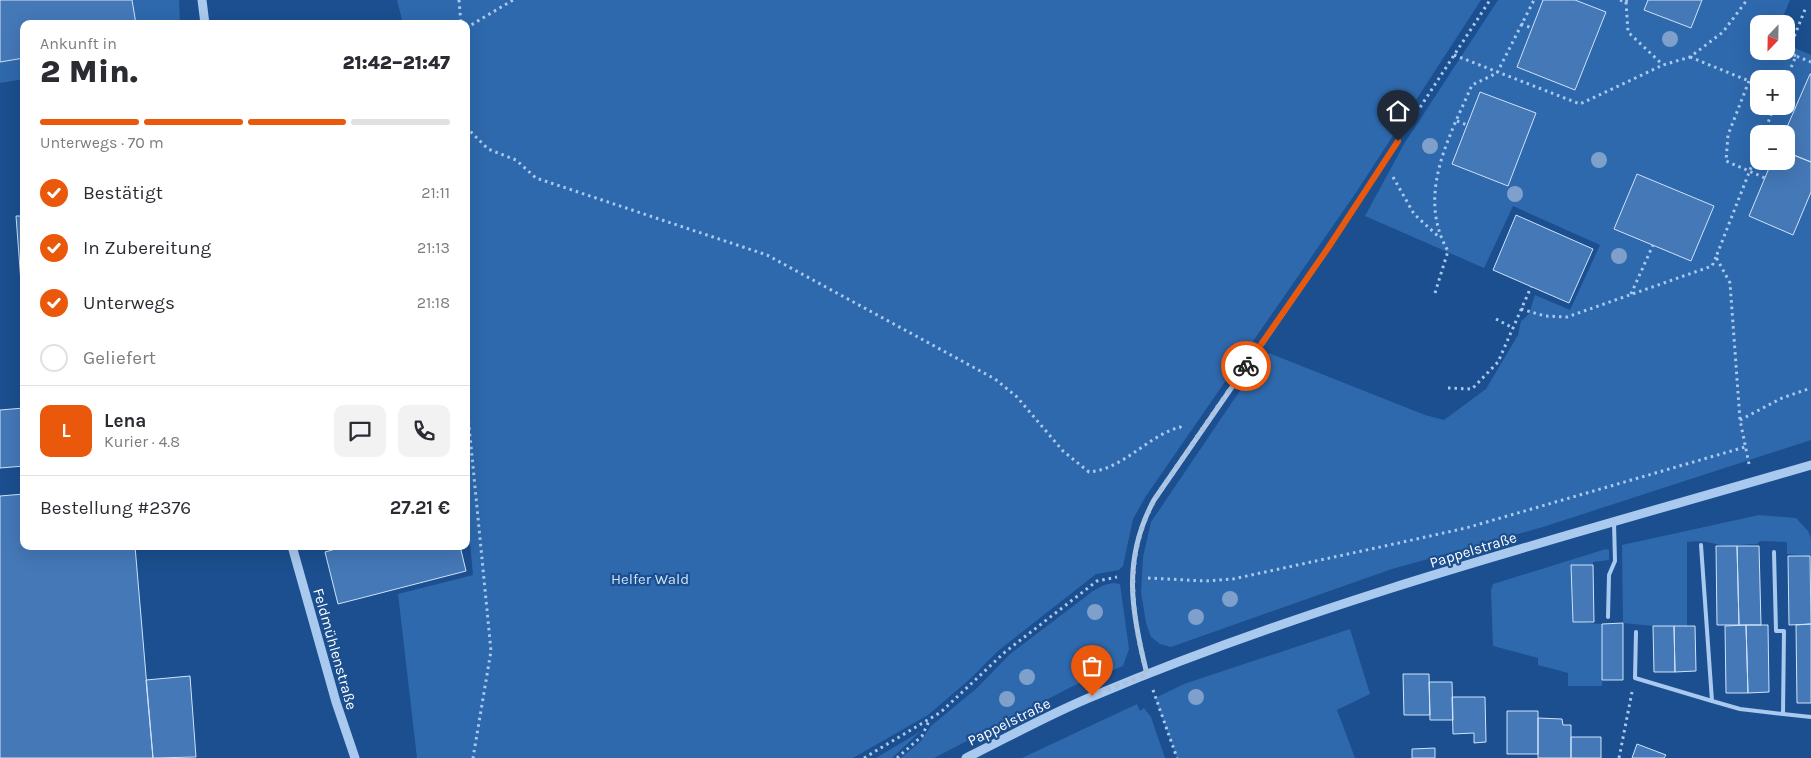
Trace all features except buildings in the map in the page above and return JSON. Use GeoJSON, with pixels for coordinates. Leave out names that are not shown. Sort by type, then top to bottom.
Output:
{"type":"FeatureCollection","features":[{"type":"Feature","properties":{"kind":"street"},"geometry":{"type":"LineString","coordinates":[[202,0],[204,20]]}},
{"type":"Feature","properties":{"kind":"street"},"geometry":{"type":"LineString","coordinates":[[1147,674],[1134,620],[1131,577],[1135,546],[1142,522],[1154,500],[1197,436],[1328,248],[1398,141]]}},
{"type":"Feature","properties":{"kind":"street","name":"Pappelstraße"},"geometry":{"type":"LineString","coordinates":[[966,758],[1092,696],[1220,646],[1305,617],[1614,521],[1811,465]]}},
{"type":"Feature","properties":{"kind":"street","name":"Feldmühlenstraße"},"geometry":{"type":"LineString","coordinates":[[293,550],[336,702],[355,758]]}},
{"type":"Feature","properties":{"kind":"lane"},"geometry":{"type":"LineString","coordinates":[[1608,618],[1609,575],[1615,561],[1614,521]]}},
{"type":"Feature","properties":{"kind":"lane"},"geometry":{"type":"LineString","coordinates":[[1701,545],[1712,701]]}},
{"type":"Feature","properties":{"kind":"lane"},"geometry":{"type":"LineString","coordinates":[[1774,552],[1776,631],[1784,631],[1783,714]]}},
{"type":"Feature","properties":{"kind":"lane"},"geometry":{"type":"LineString","coordinates":[[1636,632],[1635,678],[1740,709],[1811,717]]}},
{"type":"Feature","properties":{"kind":"path"},"geometry":{"type":"LineString","coordinates":[[459,0],[461,20]]}},
{"type":"Feature","properties":{"kind":"path"},"geometry":{"type":"LineString","coordinates":[[470,26],[513,0]]}},
{"type":"Feature","properties":{"kind":"path"},"geometry":{"type":"LineString","coordinates":[[1398,141],[1490,0]]}},
{"type":"Feature","properties":{"kind":"path"},"geometry":{"type":"LineString","coordinates":[[1440,237],[1434,196],[1441,157],[1472,86],[1497,73],[1534,0]]}},
{"type":"Feature","properties":{"kind":"path"},"geometry":{"type":"LineString","coordinates":[[1620,0],[1627,1],[1628,32],[1663,65]]}},
{"type":"Feature","properties":{"kind":"path"},"geometry":{"type":"LineString","coordinates":[[1454,55],[1580,104],[1663,65],[1690,57],[1723,32],[1747,0]]}},
{"type":"Feature","properties":{"kind":"path"},"geometry":{"type":"LineString","coordinates":[[1806,7],[1788,52],[1811,62]]}},
{"type":"Feature","properties":{"kind":"path"},"geometry":{"type":"LineString","coordinates":[[1521,24],[1532,28]]}},
{"type":"Feature","properties":{"kind":"path"},"geometry":{"type":"LineString","coordinates":[[1790,70],[1796,56]]}},
{"type":"Feature","properties":{"kind":"path"},"geometry":{"type":"LineString","coordinates":[[1690,57],[1749,81],[1728,135],[1726,161],[1765,178]]}},
{"type":"Feature","properties":{"kind":"path"},"geometry":{"type":"LineString","coordinates":[[1457,121],[1467,125]]}},
{"type":"Feature","properties":{"kind":"path"},"geometry":{"type":"LineString","coordinates":[[470,131],[488,149],[516,160],[536,178],[767,255],[995,379],[1017,397],[1064,451],[1090,472],[1109,467],[1167,431],[1180,427],[1197,436]]}},
{"type":"Feature","properties":{"kind":"path"},"geometry":{"type":"LineString","coordinates":[[1384,162],[1414,214],[1440,237],[1448,251],[1435,293]]}},
{"type":"Feature","properties":{"kind":"path"},"geometry":{"type":"LineString","coordinates":[[1521,310],[1545,316],[1567,317],[1712,266],[1749,172]]}},
{"type":"Feature","properties":{"kind":"path"},"geometry":{"type":"LineString","coordinates":[[1631,294],[1653,244]]}},
{"type":"Feature","properties":{"kind":"path"},"geometry":{"type":"LineString","coordinates":[[864,758],[929,720],[974,684],[1005,652],[1097,581],[1113,577],[1180,581],[1233,579],[1466,528],[1745,447],[1740,420],[1730,283],[1716,257]]}},
{"type":"Feature","properties":{"kind":"path"},"geometry":{"type":"LineString","coordinates":[[1448,388],[1472,389],[1498,362],[1531,286]]}},
{"type":"Feature","properties":{"kind":"path"},"geometry":{"type":"LineString","coordinates":[[1496,319],[1513,328]]}},
{"type":"Feature","properties":{"kind":"path"},"geometry":{"type":"LineString","coordinates":[[1740,420],[1782,398],[1811,388]]}},
{"type":"Feature","properties":{"kind":"path"},"geometry":{"type":"LineString","coordinates":[[470,436],[491,651],[474,758]]}},
{"type":"Feature","properties":{"kind":"path"},"geometry":{"type":"LineString","coordinates":[[1147,674],[1177,758]]}},
{"type":"Feature","properties":{"kind":"path"},"geometry":{"type":"LineString","coordinates":[[1619,758],[1635,678]]}},
{"type":"Feature","properties":{"kind":"path"},"geometry":{"type":"LineString","coordinates":[[897,758],[922,736],[929,720]]}},
{"type":"Feature","properties":{"kind":"green space"},"geometry":{"type":"Polygon","coordinates":[[[132,0],[179,0],[180,20],[135,20],[132,0]]]}},
{"type":"Feature","properties":{"kind":"green space","name":"Helfer Wald"},"geometry":{"type":"Polygon","coordinates":[[[397,0],[1481,0],[1357,191],[1146,496],[1133,519],[1123,566],[1119,570],[1096,574],[998,651],[970,679],[928,715],[853,758],[417,758],[398,594],[473,575],[470,543],[470,20],[402,20],[397,0]]]}},
{"type":"Feature","properties":{"kind":"green space"},"geometry":{"type":"Polygon","coordinates":[[[1498,0],[1543,0],[1517,67],[1575,90],[1605,12],[1575,0],[1648,0],[1644,10],[1691,28],[1702,0],[1790,0],[1784,15],[1750,15],[1750,60],[1795,60],[1795,48],[1811,55],[1811,74],[1795,110],[1795,70],[1750,70],[1750,115],[1793,115],[1788,125],[1750,125],[1750,170],[1768,170],[1749,216],[1793,234],[1811,192],[1811,440],[1543,527],[1392,569],[1171,647],[1160,644],[1151,637],[1146,623],[1141,592],[1143,557],[1151,522],[1239,392],[1269,353],[1425,415],[1444,420],[1486,389],[1518,335],[1521,321],[1529,314],[1535,295],[1570,310],[1600,245],[1513,206],[1484,268],[1365,216],[1404,144],[1498,0]],[[1480,92],[1452,164],[1507,186],[1536,113],[1480,92]],[[1637,174],[1615,229],[1691,260],[1714,206],[1637,174]]]}},
{"type":"Feature","properties":{"kind":"green space"},"geometry":{"type":"Polygon","coordinates":[[[20,59],[20,80],[0,83],[0,62],[20,59]]]}},
{"type":"Feature","properties":{"kind":"green space"},"geometry":{"type":"Polygon","coordinates":[[[1759,515],[1796,518],[1808,531],[1811,538],[1811,615],[1810,556],[1787,554],[1787,542],[1760,541],[1757,544],[1729,546],[1695,541],[1687,542],[1687,626],[1653,626],[1623,623],[1622,545],[1759,515]]]}},
{"type":"Feature","properties":{"kind":"green space"},"geometry":{"type":"Polygon","coordinates":[[[1606,549],[1609,550],[1609,560],[1593,562],[1593,565],[1571,565],[1573,622],[1602,624],[1602,686],[1568,686],[1568,673],[1538,665],[1538,658],[1493,646],[1491,590],[1493,584],[1606,549]]]}},
{"type":"Feature","properties":{"kind":"green space"},"geometry":{"type":"Polygon","coordinates":[[[1113,583],[1120,584],[1129,649],[1123,666],[1075,685],[934,758],[901,758],[921,741],[931,726],[977,688],[1010,654],[1093,591],[1113,583]]]}},
{"type":"Feature","properties":{"kind":"green space"},"geometry":{"type":"Polygon","coordinates":[[[1350,629],[1370,694],[1337,710],[1355,758],[1177,758],[1155,698],[1184,684],[1350,629]]]}},
{"type":"Feature","properties":{"kind":"green space"},"geometry":{"type":"Polygon","coordinates":[[[1137,704],[1140,711],[1144,708],[1151,717],[1165,758],[1022,758],[1137,704]]]}},
{"type":"Feature","properties":{"kind":"green space"},"geometry":{"type":"Polygon","coordinates":[[[921,731],[892,758],[876,758],[921,731]]]}},
{"type":"Feature","properties":{"kind":"way so far"},"geometry":{"type":"LineString","coordinates":[[1092,696],[1147,674],[1134,620],[1131,577],[1135,546],[1142,522],[1154,500],[1246,366]]}},
{"type":"Feature","properties":{"kind":"route"},"geometry":{"type":"LineString","coordinates":[[1246,366],[1328,248],[1398,141]]}}]}
